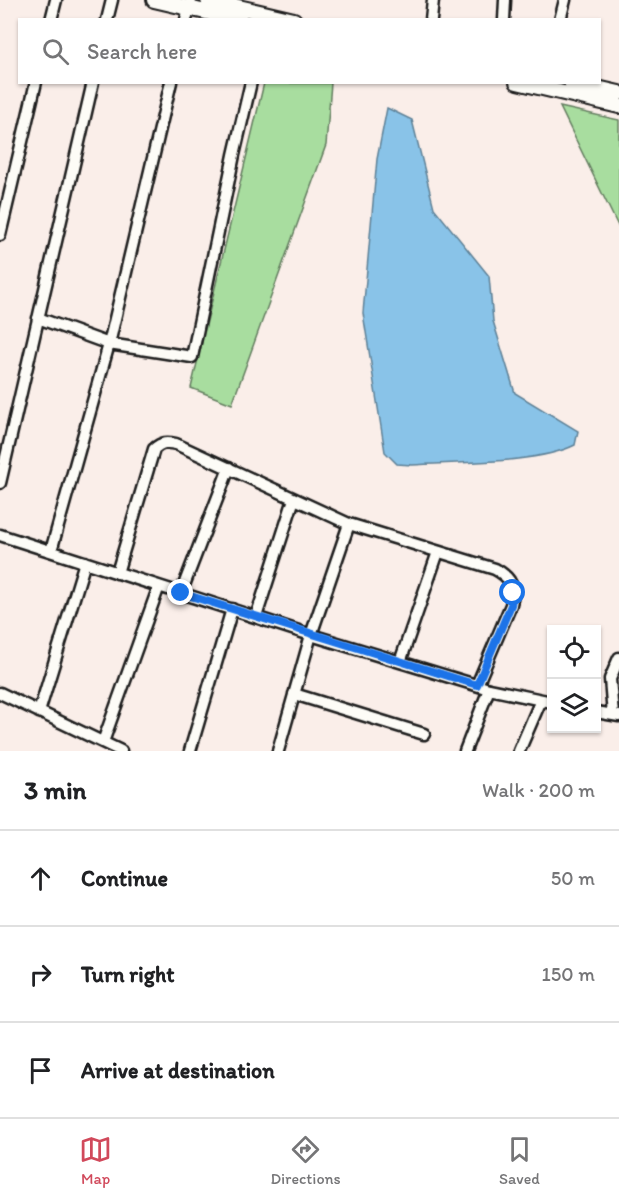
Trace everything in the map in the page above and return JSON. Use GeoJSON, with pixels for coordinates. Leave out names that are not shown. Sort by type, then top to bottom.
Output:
{"type":"FeatureCollection","features":[{"type":"Feature","properties":{"kind":"street"},"geometry":{"type":"LineString","coordinates":[[52,18],[56,0]]}},
{"type":"Feature","properties":{"kind":"street"},"geometry":{"type":"LineString","coordinates":[[108,18],[112,0]]}},
{"type":"Feature","properties":{"kind":"street"},"geometry":{"type":"LineString","coordinates":[[154,0],[231,18]]}},
{"type":"Feature","properties":{"kind":"street"},"geometry":{"type":"LineString","coordinates":[[213,0],[268,16]]}},
{"type":"Feature","properties":{"kind":"street"},"geometry":{"type":"LineString","coordinates":[[431,18],[433,0]]}},
{"type":"Feature","properties":{"kind":"street"},"geometry":{"type":"LineString","coordinates":[[504,18],[505,0]]}},
{"type":"Feature","properties":{"kind":"street"},"geometry":{"type":"LineString","coordinates":[[560,18],[565,0]]}},
{"type":"Feature","properties":{"kind":"street"},"geometry":{"type":"LineString","coordinates":[[0,235],[36,84]]}},
{"type":"Feature","properties":{"kind":"street"},"geometry":{"type":"LineString","coordinates":[[0,483],[93,84]]}},
{"type":"Feature","properties":{"kind":"street"},"geometry":{"type":"LineString","coordinates":[[51,551],[109,344],[171,84]]}},
{"type":"Feature","properties":{"kind":"street"},"geometry":{"type":"LineString","coordinates":[[38,318],[109,344],[192,357],[234,155],[252,84]]}},
{"type":"Feature","properties":{"kind":"street"},"geometry":{"type":"LineString","coordinates":[[526,84],[619,106]]}},
{"type":"Feature","properties":{"kind":"street"},"geometry":{"type":"LineString","coordinates":[[580,84],[619,93]]}},
{"type":"Feature","properties":{"kind":"street"},"geometry":{"type":"LineString","coordinates":[[117,573],[154,449],[160,444],[176,444],[349,524],[495,569],[504,574],[512,583],[511,605],[477,685]]}},
{"type":"Feature","properties":{"kind":"street"},"geometry":{"type":"LineString","coordinates":[[181,593],[229,468]]}},
{"type":"Feature","properties":{"kind":"street"},"geometry":{"type":"LineString","coordinates":[[256,617],[294,499]]}},
{"type":"Feature","properties":{"kind":"street"},"geometry":{"type":"LineString","coordinates":[[278,751],[311,635],[349,524]]}},
{"type":"Feature","properties":{"kind":"street"},"geometry":{"type":"LineString","coordinates":[[1,537],[489,689],[546,701],[519,751]]}},
{"type":"Feature","properties":{"kind":"street"},"geometry":{"type":"LineString","coordinates":[[400,662],[438,552]]}},
{"type":"Feature","properties":{"kind":"street"},"geometry":{"type":"LineString","coordinates":[[39,712],[85,562]]}},
{"type":"Feature","properties":{"kind":"street"},"geometry":{"type":"LineString","coordinates":[[103,742],[159,586]]}},
{"type":"Feature","properties":{"kind":"street"},"geometry":{"type":"LineString","coordinates":[[190,751],[232,609]]}},
{"type":"Feature","properties":{"kind":"street"},"geometry":{"type":"LineString","coordinates":[[601,713],[616,716],[610,679],[619,657]]}},
{"type":"Feature","properties":{"kind":"street"},"geometry":{"type":"LineString","coordinates":[[465,751],[489,689]]}},
{"type":"Feature","properties":{"kind":"street"},"geometry":{"type":"LineString","coordinates":[[0,693],[121,751]]}},
{"type":"Feature","properties":{"kind":"street"},"geometry":{"type":"LineString","coordinates":[[294,694],[424,734]]}},
{"type":"Feature","properties":{"kind":"green space"},"geometry":{"type":"Polygon","coordinates":[[[264,84],[331,84],[326,145],[232,404],[191,388],[264,84]]]}},
{"type":"Feature","properties":{"kind":"green space"},"geometry":{"type":"Polygon","coordinates":[[[560,107],[619,120],[619,228],[560,107]]]}},
{"type":"Feature","properties":{"kind":"water"},"geometry":{"type":"Polygon","coordinates":[[[387,108],[412,120],[434,208],[489,276],[493,321],[515,393],[578,431],[575,445],[540,456],[519,459],[412,465],[397,464],[385,452],[363,313],[377,159],[387,108]]]}},
{"type":"Feature","properties":{"kind":"route"},"geometry":{"type":"LineString","coordinates":[[181,593],[477,685],[511,605],[513,593]]}}]}
